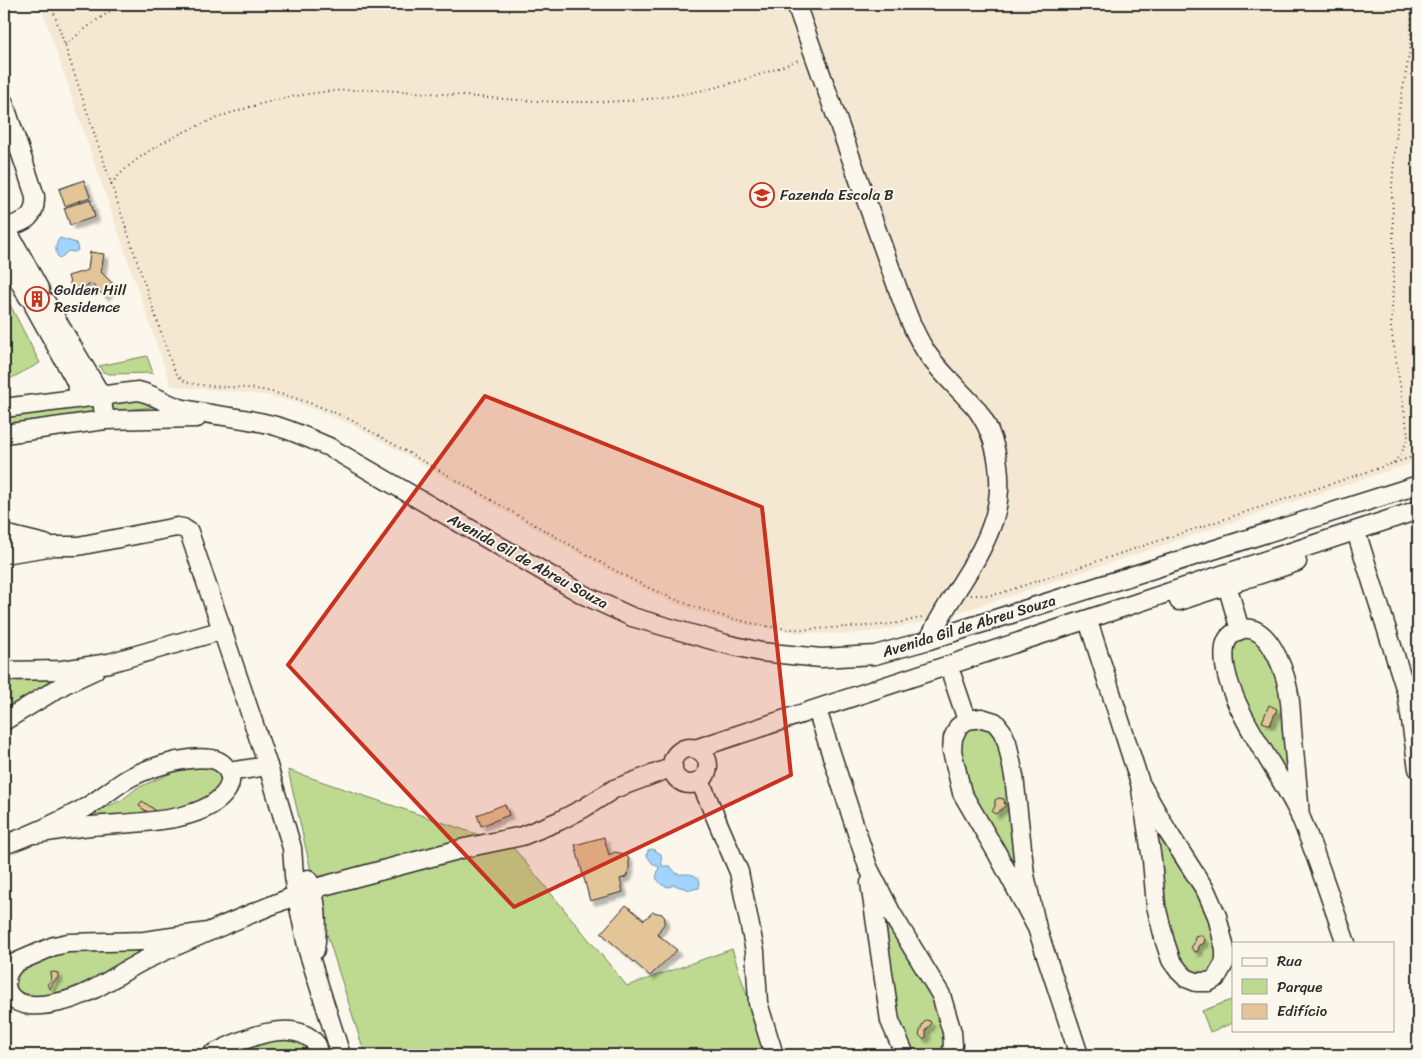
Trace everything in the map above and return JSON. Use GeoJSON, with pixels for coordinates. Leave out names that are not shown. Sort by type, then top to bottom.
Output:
{"type":"FeatureCollection","features":[{"type":"Feature","properties":{"kind":"street"},"geometry":{"type":"LineString","coordinates":[[796,4],[913,327],[930,356],[984,421],[994,446],[997,461],[998,491],[992,525],[968,574],[938,620],[929,640]]}},
{"type":"Feature","properties":{"kind":"street"},"geometry":{"type":"LineString","coordinates":[[4,103],[35,196],[33,211],[29,218],[5,228],[40,301],[81,398]]}},
{"type":"Feature","properties":{"kind":"street"},"geometry":{"type":"LineString","coordinates":[[4,253],[40,301],[58,313],[96,378],[105,420]]}},
{"type":"Feature","properties":{"kind":"street","name":"Avenida Gil de Abreu Souza"},"geometry":{"type":"LineString","coordinates":[[4,408],[81,398],[99,392],[130,391],[143,392],[176,407],[227,418],[270,424],[329,447],[584,595],[632,617],[761,652],[821,658],[875,655],[929,640],[1418,485]]}},
{"type":"Feature","properties":{"kind":"street","name":"Avenida Gil de Abreu Souza"},"geometry":{"type":"LineString","coordinates":[[4,434],[105,420],[227,418]]}},
{"type":"Feature","properties":{"kind":"street"},"geometry":{"type":"LineString","coordinates":[[700,753],[1418,510]]}},
{"type":"Feature","properties":{"kind":"street"},"geometry":{"type":"LineString","coordinates":[[700,753],[820,719],[1418,522]]}},
{"type":"Feature","properties":{"kind":"street"},"geometry":{"type":"LineString","coordinates":[[9,544],[78,546],[177,527],[189,532],[268,766],[305,892],[316,913],[316,943],[312,962],[341,1055]]}},
{"type":"Feature","properties":{"kind":"street"},"geometry":{"type":"LineString","coordinates":[[1359,541],[1407,694],[1417,750],[1418,769]]}},
{"type":"Feature","properties":{"kind":"street"},"geometry":{"type":"LineString","coordinates":[[1227,585],[1240,630]]}},
{"type":"Feature","properties":{"kind":"street"},"geometry":{"type":"LineString","coordinates":[[1290,783],[1242,714],[1230,682],[1225,666],[1225,649],[1230,636],[1240,630],[1248,628],[1258,630],[1264,635],[1279,660],[1288,689],[1290,783],[1300,817],[1346,942]]}},
{"type":"Feature","properties":{"kind":"street"},"geometry":{"type":"LineString","coordinates":[[4,721],[63,677],[223,630]]}},
{"type":"Feature","properties":{"kind":"street"},"geometry":{"type":"LineString","coordinates":[[1092,630],[1140,783],[1149,839],[1156,906],[1165,942],[1171,960],[1186,978],[1196,982],[1209,982],[1216,978],[1224,962],[1225,949],[1217,916],[1206,891],[1168,832],[1140,783]]}},
{"type":"Feature","properties":{"kind":"street"},"geometry":{"type":"LineString","coordinates":[[4,671],[63,677]]}},
{"type":"Feature","properties":{"kind":"street"},"geometry":{"type":"LineString","coordinates":[[952,676],[967,720]]}},
{"type":"Feature","properties":{"kind":"street"},"geometry":{"type":"LineString","coordinates":[[1407,694],[1418,713]]}},
{"type":"Feature","properties":{"kind":"street"},"geometry":{"type":"LineString","coordinates":[[1018,877],[1014,776],[1007,742],[995,722],[982,718],[967,720],[958,727],[953,738],[952,751],[962,793],[1018,877],[1080,1055]]}},
{"type":"Feature","properties":{"kind":"street"},"geometry":{"type":"LineString","coordinates":[[820,719],[883,916],[890,1021],[905,1055]]}},
{"type":"Feature","properties":{"kind":"street"},"geometry":{"type":"LineString","coordinates":[[689,748],[700,753],[708,768],[706,773],[700,781],[694,783],[683,782],[674,771],[675,756],[689,748]]}},
{"type":"Feature","properties":{"kind":"street"},"geometry":{"type":"LineString","coordinates":[[4,845],[35,834],[85,808],[130,778],[158,765],[202,758],[218,760],[228,772],[229,787],[221,799],[213,805],[166,820],[91,826],[35,834]]}},
{"type":"Feature","properties":{"kind":"street"},"geometry":{"type":"LineString","coordinates":[[228,772],[268,766]]}},
{"type":"Feature","properties":{"kind":"street"},"geometry":{"type":"LineString","coordinates":[[208,932],[144,941],[68,943],[54,946],[12,966],[7,974],[7,989],[13,999],[29,1006],[60,1002],[83,995],[147,959],[305,892],[465,848],[522,836],[545,828],[584,808],[593,811],[625,792],[674,771]]}},
{"type":"Feature","properties":{"kind":"street"},"geometry":{"type":"LineString","coordinates":[[700,781],[739,872],[755,951],[758,1003],[774,1055]]}},
{"type":"Feature","properties":{"kind":"street"},"geometry":{"type":"LineString","coordinates":[[85,808],[91,826]]}},
{"type":"Feature","properties":{"kind":"street"},"geometry":{"type":"LineString","coordinates":[[1149,839],[1168,832]]}},
{"type":"Feature","properties":{"kind":"street"},"geometry":{"type":"LineString","coordinates":[[883,916],[941,995],[952,1032],[953,1045],[951,1055]]}},
{"type":"Feature","properties":{"kind":"street"},"geometry":{"type":"LineString","coordinates":[[144,941],[147,959]]}},
{"type":"Feature","properties":{"kind":"street"},"geometry":{"type":"LineString","coordinates":[[211,1055],[233,1044],[286,1030],[301,1032],[312,1038],[317,1050],[336,1038]]}},
{"type":"Feature","properties":{"kind":"path"},"geometry":{"type":"LineString","coordinates":[[51,4],[172,365],[175,372],[184,381],[201,385],[258,390],[305,402],[333,412],[621,574],[661,595],[694,608],[726,617],[791,629],[881,626],[921,618],[930,614]]}},
{"type":"Feature","properties":{"kind":"path"},"geometry":{"type":"LineString","coordinates":[[65,45],[121,4]]}},
{"type":"Feature","properties":{"kind":"path"},"geometry":{"type":"LineString","coordinates":[[1394,463],[1401,454],[1408,435],[1391,328],[1394,265],[1392,185],[1398,116],[1410,50],[1412,4]]}},
{"type":"Feature","properties":{"kind":"path"},"geometry":{"type":"LineString","coordinates":[[111,184],[145,153],[171,138],[208,122],[285,98],[333,92],[373,90],[553,102],[636,100],[684,95],[731,84],[814,54]]}},
{"type":"Feature","properties":{"kind":"path"},"geometry":{"type":"LineString","coordinates":[[952,599],[960,595],[980,596],[1001,593],[1418,455]]}},
{"type":"Feature","properties":{"kind":"highlighted area"},"geometry":{"type":"Polygon","coordinates":[[[485,396],[762,507],[791,775],[514,907],[288,665],[485,396]]]}},
{"type":"Feature","properties":{"kind":"shaded area","name":"Fazenda Escola B"},"geometry":{"type":"Polygon","coordinates":[[[40,4],[1418,4],[1418,461],[926,622],[879,631],[847,634],[801,633],[755,627],[715,618],[672,603],[624,579],[352,425],[293,402],[264,395],[171,386],[40,4]]]}},
{"type":"Feature","properties":{"kind":"green space"},"geometry":{"type":"Polygon","coordinates":[[[4,295],[40,363],[4,382],[4,295]]]}},
{"type":"Feature","properties":{"kind":"green space"},"geometry":{"type":"Polygon","coordinates":[[[147,356],[153,373],[110,374],[103,372],[99,366],[147,356]]]}},
{"type":"Feature","properties":{"kind":"green space"},"geometry":{"type":"Polygon","coordinates":[[[144,398],[160,406],[111,412],[110,402],[144,398]]]}},
{"type":"Feature","properties":{"kind":"green space"},"geometry":{"type":"Polygon","coordinates":[[[91,404],[95,406],[97,415],[4,428],[4,416],[91,404]]]}},
{"type":"Feature","properties":{"kind":"green space"},"geometry":{"type":"Polygon","coordinates":[[[1244,635],[1261,639],[1284,689],[1289,781],[1244,710],[1230,651],[1236,639],[1244,635]]]}},
{"type":"Feature","properties":{"kind":"green space"},"geometry":{"type":"Polygon","coordinates":[[[60,677],[4,717],[4,678],[60,677]]]}},
{"type":"Feature","properties":{"kind":"green space"},"geometry":{"type":"Polygon","coordinates":[[[980,723],[997,734],[1009,773],[1018,875],[978,810],[958,757],[963,727],[980,723]]]}},
{"type":"Feature","properties":{"kind":"green space"},"geometry":{"type":"Polygon","coordinates":[[[207,765],[221,770],[227,779],[221,794],[171,817],[98,819],[97,811],[122,800],[137,788],[185,767],[207,765]]]}},
{"type":"Feature","properties":{"kind":"green space"},"geometry":{"type":"Polygon","coordinates":[[[288,770],[512,846],[627,986],[732,949],[766,1055],[365,1055],[321,915],[288,770]]]}},
{"type":"Feature","properties":{"kind":"green space"},"geometry":{"type":"Polygon","coordinates":[[[1158,837],[1161,837],[1209,912],[1218,961],[1207,976],[1198,976],[1184,969],[1178,960],[1163,916],[1156,841],[1158,837]]]}},
{"type":"Feature","properties":{"kind":"green space"},"geometry":{"type":"Polygon","coordinates":[[[889,922],[936,997],[945,1034],[945,1055],[911,1055],[895,1019],[884,924],[889,922]]]}},
{"type":"Feature","properties":{"kind":"green space"},"geometry":{"type":"Polygon","coordinates":[[[73,946],[143,947],[143,950],[78,990],[26,1001],[12,988],[16,973],[27,964],[73,946]]]}},
{"type":"Feature","properties":{"kind":"green space"},"geometry":{"type":"Polygon","coordinates":[[[1231,1000],[1232,1023],[1210,1032],[1202,1011],[1231,1000]]]}},
{"type":"Feature","properties":{"kind":"green space"},"geometry":{"type":"Polygon","coordinates":[[[293,1035],[310,1050],[310,1055],[224,1055],[232,1050],[293,1035]]]}},
{"type":"Feature","properties":{"kind":"water"},"geometry":{"type":"Polygon","coordinates":[[[60,238],[76,243],[78,250],[75,252],[68,251],[60,259],[56,248],[60,238]]]}},
{"type":"Feature","properties":{"kind":"water"},"geometry":{"type":"Polygon","coordinates":[[[653,849],[661,854],[662,866],[670,866],[677,874],[695,876],[700,881],[699,888],[690,890],[674,885],[669,887],[662,885],[656,878],[659,867],[653,864],[647,856],[648,850],[653,849]]]}},
{"type":"Feature","properties":{"kind":"building"},"geometry":{"type":"Polygon","coordinates":[[[84,180],[90,197],[65,206],[59,189],[84,180]]]}},
{"type":"Feature","properties":{"kind":"building"},"geometry":{"type":"Polygon","coordinates":[[[90,199],[95,217],[70,225],[64,208],[90,199]]]}},
{"type":"Feature","properties":{"kind":"building"},"geometry":{"type":"Polygon","coordinates":[[[90,252],[104,254],[101,272],[114,285],[104,296],[92,284],[72,290],[68,276],[88,270],[90,252]]]}},
{"type":"Feature","properties":{"kind":"building"},"geometry":{"type":"Polygon","coordinates":[[[1269,705],[1277,709],[1270,725],[1262,722],[1269,705]]]}},
{"type":"Feature","properties":{"kind":"building"},"geometry":{"type":"Polygon","coordinates":[[[999,798],[1004,799],[1005,806],[996,814],[992,812],[995,800],[999,798]]]}},
{"type":"Feature","properties":{"kind":"building"},"geometry":{"type":"Polygon","coordinates":[[[142,801],[155,810],[152,815],[139,806],[142,801]]]}},
{"type":"Feature","properties":{"kind":"building"},"geometry":{"type":"Polygon","coordinates":[[[505,804],[509,815],[481,826],[477,815],[505,804]]]}},
{"type":"Feature","properties":{"kind":"building"},"geometry":{"type":"Polygon","coordinates":[[[604,837],[609,855],[615,852],[628,857],[629,870],[626,877],[620,879],[623,892],[590,901],[575,845],[604,837]]]}},
{"type":"Feature","properties":{"kind":"building"},"geometry":{"type":"Polygon","coordinates":[[[626,905],[644,920],[653,912],[662,914],[665,918],[664,924],[657,934],[677,950],[650,976],[601,933],[626,905]]]}},
{"type":"Feature","properties":{"kind":"building"},"geometry":{"type":"Polygon","coordinates":[[[1199,935],[1205,939],[1204,943],[1199,946],[1198,951],[1194,952],[1191,947],[1194,944],[1195,936],[1199,935]]]}},
{"type":"Feature","properties":{"kind":"building"},"geometry":{"type":"Polygon","coordinates":[[[50,973],[58,973],[58,978],[50,989],[47,985],[51,980],[50,973]]]}},
{"type":"Feature","properties":{"kind":"building"},"geometry":{"type":"Polygon","coordinates":[[[926,1020],[930,1021],[931,1024],[926,1030],[926,1037],[923,1039],[919,1035],[922,1025],[926,1020]]]}},
{"type":"Feature","properties":{"kind":"place","name":"Fazenda Escola B"},"geometry":{"type":"Point","coordinates":[762,195]}},
{"type":"Feature","properties":{"kind":"place","name":"Golden Hill Residence"},"geometry":{"type":"Point","coordinates":[37,299]}}]}
